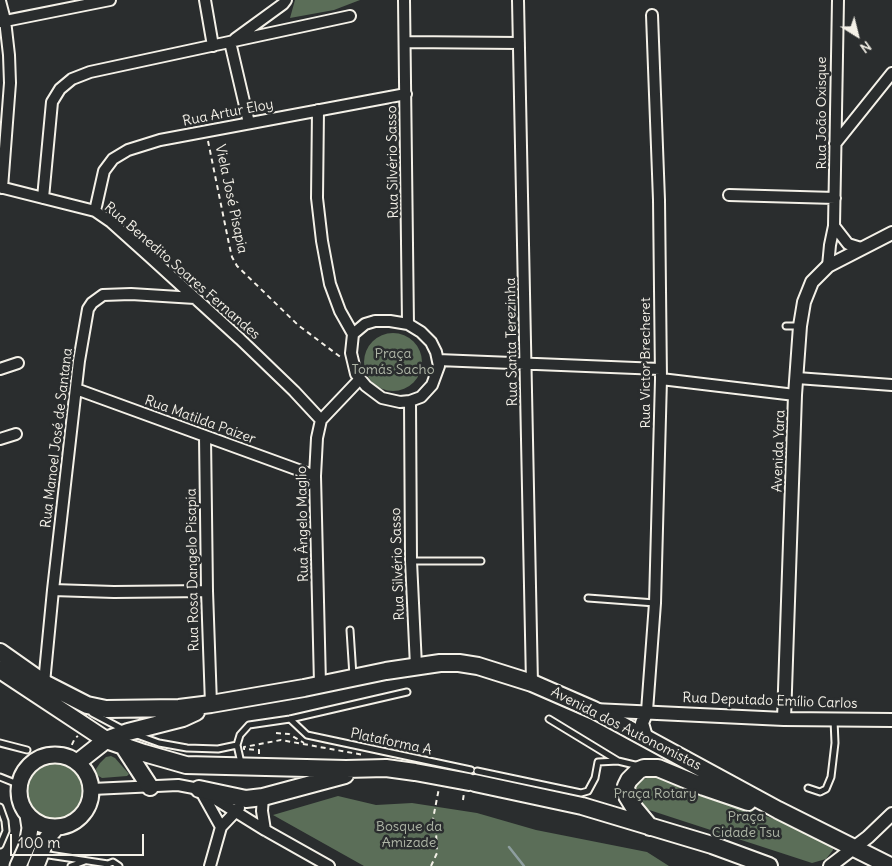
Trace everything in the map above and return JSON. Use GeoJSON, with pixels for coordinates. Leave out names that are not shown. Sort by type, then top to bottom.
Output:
{"type":"FeatureCollection","features":[{"type":"Feature","properties":{"kind":"main road","name":"Avenida dos Autonomistas"},"geometry":{"type":"LineString","coordinates":[[0,652],[46,684],[87,704],[106,709],[179,708],[211,704],[440,663],[459,663],[496,671],[532,682],[594,710],[778,810],[888,863]]}},
{"type":"Feature","properties":{"kind":"main road"},"geometry":{"type":"LineString","coordinates":[[0,670],[142,752],[186,765],[242,766],[365,762],[386,768],[442,777],[473,777],[582,806],[712,845],[769,866]]}},
{"type":"Feature","properties":{"kind":"main road"},"geometry":{"type":"LineString","coordinates":[[72,759],[118,739],[182,718],[211,704]]}},
{"type":"Feature","properties":{"kind":"main road"},"geometry":{"type":"LineString","coordinates":[[118,739],[150,787]]}},
{"type":"Feature","properties":{"kind":"main road"},"geometry":{"type":"LineString","coordinates":[[54,754],[72,759],[87,774],[92,789],[88,806],[78,819],[68,825],[57,827],[41,824],[28,815],[22,806],[19,795],[24,773],[32,763],[42,757],[54,754]]}},
{"type":"Feature","properties":{"kind":"main road"},"geometry":{"type":"LineString","coordinates":[[199,789],[246,799],[263,797],[365,762]]}},
{"type":"Feature","properties":{"kind":"main road"},"geometry":{"type":"LineString","coordinates":[[650,827],[627,796],[626,786],[629,780],[639,770],[644,768],[658,768],[704,787],[778,810]]}},
{"type":"Feature","properties":{"kind":"main road"},"geometry":{"type":"LineString","coordinates":[[18,866],[27,846],[30,828],[28,815]]}},
{"type":"Feature","properties":{"kind":"main road"},"geometry":{"type":"LineString","coordinates":[[38,860],[47,838],[57,827]]}},
{"type":"Feature","properties":{"kind":"street"},"geometry":{"type":"LineString","coordinates":[[205,0],[212,46]]}},
{"type":"Feature","properties":{"kind":"street"},"geometry":{"type":"LineString","coordinates":[[230,42],[286,0]]}},
{"type":"Feature","properties":{"kind":"street","name":"Rua Silvério Sasso"},"geometry":{"type":"LineString","coordinates":[[404,0],[408,324]]}},
{"type":"Feature","properties":{"kind":"street","name":"Rua Santa Terezinha"},"geometry":{"type":"LineString","coordinates":[[518,0],[527,363],[532,682]]}},
{"type":"Feature","properties":{"kind":"street","name":"Rua João Oxisque"},"geometry":{"type":"LineString","coordinates":[[828,266],[836,198],[835,144],[838,0]]}},
{"type":"Feature","properties":{"kind":"street"},"geometry":{"type":"LineString","coordinates":[[0,1],[9,55],[10,84],[1,187]]}},
{"type":"Feature","properties":{"kind":"street"},"geometry":{"type":"LineString","coordinates":[[2,21],[103,1]]}},
{"type":"Feature","properties":{"kind":"street","name":"Rua Victor Brecheret"},"geometry":{"type":"LineString","coordinates":[[647,711],[655,603],[661,374],[659,200],[652,15]]}},
{"type":"Feature","properties":{"kind":"street"},"geometry":{"type":"LineString","coordinates":[[43,198],[52,102],[60,89],[72,79],[90,72],[350,16]]}},
{"type":"Feature","properties":{"kind":"street"},"geometry":{"type":"LineString","coordinates":[[230,42],[249,124]]}},
{"type":"Feature","properties":{"kind":"street"},"geometry":{"type":"LineString","coordinates":[[405,42],[519,43]]}},
{"type":"Feature","properties":{"kind":"street"},"geometry":{"type":"LineString","coordinates":[[835,144],[892,73]]}},
{"type":"Feature","properties":{"kind":"street","name":"Rua Artur Eloy"},"geometry":{"type":"LineString","coordinates":[[95,211],[104,171],[113,159],[128,150],[160,140],[406,94]]}},
{"type":"Feature","properties":{"kind":"street"},"geometry":{"type":"LineString","coordinates":[[318,110],[317,198],[322,241],[330,284],[340,311],[353,334],[351,353],[353,366],[360,380],[372,392],[382,398],[400,402],[410,401],[421,397],[432,385],[438,371],[438,360],[431,342],[421,332],[408,324],[375,321],[365,324],[353,334]]}},
{"type":"Feature","properties":{"kind":"street","name":"Rua Benedito Soares Fernandes"},"geometry":{"type":"LineString","coordinates":[[1,187],[95,211],[111,222],[294,391],[321,420]]}},
{"type":"Feature","properties":{"kind":"street"},"geometry":{"type":"LineString","coordinates":[[729,195],[836,198]]}},
{"type":"Feature","properties":{"kind":"street"},"geometry":{"type":"LineString","coordinates":[[834,226],[848,244],[861,248]]}},
{"type":"Feature","properties":{"kind":"street","name":"Avenida Yara"},"geometry":{"type":"LineString","coordinates":[[784,719],[796,395],[800,326],[804,302],[812,282],[828,266],[892,232]]}},
{"type":"Feature","properties":{"kind":"street","name":"Rua Manoel José de Santana"},"geometry":{"type":"LineString","coordinates":[[46,684],[53,590],[76,389],[88,309],[97,298],[103,295],[131,294],[195,298]]}},
{"type":"Feature","properties":{"kind":"street"},"geometry":{"type":"LineString","coordinates":[[438,360],[527,363],[661,374],[796,395]]}},
{"type":"Feature","properties":{"kind":"street"},"geometry":{"type":"LineString","coordinates":[[0,369],[18,363]]}},
{"type":"Feature","properties":{"kind":"street"},"geometry":{"type":"LineString","coordinates":[[797,378],[892,385]]}},
{"type":"Feature","properties":{"kind":"street"},"geometry":{"type":"LineString","coordinates":[[321,420],[360,380]]}},
{"type":"Feature","properties":{"kind":"street","name":"Rua Matilda Paizer"},"geometry":{"type":"LineString","coordinates":[[76,389],[315,476]]}},
{"type":"Feature","properties":{"kind":"street","name":"Rua Silvério Sasso"},"geometry":{"type":"LineString","coordinates":[[410,401],[411,561],[416,666]]}},
{"type":"Feature","properties":{"kind":"street","name":"Rua Ângelo Maglio"},"geometry":{"type":"LineString","coordinates":[[320,684],[315,476],[317,438],[321,420]]}},
{"type":"Feature","properties":{"kind":"street"},"geometry":{"type":"LineString","coordinates":[[0,439],[16,434]]}},
{"type":"Feature","properties":{"kind":"street","name":"Rua Rosa Dangelo Pisapia"},"geometry":{"type":"LineString","coordinates":[[205,436],[211,704]]}},
{"type":"Feature","properties":{"kind":"street"},"geometry":{"type":"LineString","coordinates":[[53,590],[114,592],[207,591]]}},
{"type":"Feature","properties":{"kind":"street","name":"Rua Deputado Emílio Carlos"},"geometry":{"type":"LineString","coordinates":[[594,710],[647,711],[784,719],[892,720]]}},
{"type":"Feature","properties":{"kind":"street"},"geometry":{"type":"LineString","coordinates":[[646,737],[642,723],[647,711]]}},
{"type":"Feature","properties":{"kind":"street"},"geometry":{"type":"LineString","coordinates":[[92,789],[178,785],[199,789],[328,866]]}},
{"type":"Feature","properties":{"kind":"street"},"geometry":{"type":"LineString","coordinates":[[199,789],[209,803],[221,827]]}},
{"type":"Feature","properties":{"kind":"street"},"geometry":{"type":"LineString","coordinates":[[263,797],[262,816],[265,830]]}},
{"type":"Feature","properties":{"kind":"street"},"geometry":{"type":"LineString","coordinates":[[210,866],[221,827],[246,799]]}},
{"type":"Feature","properties":{"kind":"street"},"geometry":{"type":"LineString","coordinates":[[830,866],[854,848],[892,814]]}},
{"type":"Feature","properties":{"kind":"lane"},"geometry":{"type":"LineString","coordinates":[[786,326],[800,326]]}},
{"type":"Feature","properties":{"kind":"lane"},"geometry":{"type":"LineString","coordinates":[[411,561],[481,561]]}},
{"type":"Feature","properties":{"kind":"lane"},"geometry":{"type":"LineString","coordinates":[[588,598],[655,603]]}},
{"type":"Feature","properties":{"kind":"lane"},"geometry":{"type":"LineString","coordinates":[[350,630],[354,678]]}},
{"type":"Feature","properties":{"kind":"lane"},"geometry":{"type":"LineString","coordinates":[[46,684],[118,739],[187,748],[218,749],[237,745]]}},
{"type":"Feature","properties":{"kind":"lane"},"geometry":{"type":"LineString","coordinates":[[242,766],[237,745],[240,735],[249,726],[290,719],[407,692]]}},
{"type":"Feature","properties":{"kind":"lane","name":"Plataforma A"},"geometry":{"type":"LineString","coordinates":[[290,719],[306,736],[473,777],[581,793],[588,791],[595,778],[598,762],[618,761]]}},
{"type":"Feature","properties":{"kind":"lane"},"geometry":{"type":"LineString","coordinates":[[549,719],[618,761],[644,768]]}},
{"type":"Feature","properties":{"kind":"lane"},"geometry":{"type":"LineString","coordinates":[[808,788],[820,792],[826,789],[831,777],[834,719]]}},
{"type":"Feature","properties":{"kind":"lane"},"geometry":{"type":"LineString","coordinates":[[0,742],[27,750]]}},
{"type":"Feature","properties":{"kind":"lane"},"geometry":{"type":"LineString","coordinates":[[0,777],[20,785]]}},
{"type":"Feature","properties":{"kind":"lane"},"geometry":{"type":"LineString","coordinates":[[0,807],[6,831],[0,845]]}},
{"type":"Feature","properties":{"kind":"lane"},"geometry":{"type":"LineString","coordinates":[[38,860],[85,861],[108,864],[113,862],[119,866]]}},
{"type":"Feature","properties":{"kind":"lane"},"geometry":{"type":"LineString","coordinates":[[71,866],[85,861]]}},
{"type":"Feature","properties":{"kind":"path","name":"Viela José Pisapia"},"geometry":{"type":"LineString","coordinates":[[206,132],[229,244],[237,266],[298,326],[353,366]]}},
{"type":"Feature","properties":{"kind":"path"},"geometry":{"type":"LineString","coordinates":[[276,733],[289,734],[306,744]]}},
{"type":"Feature","properties":{"kind":"path"},"geometry":{"type":"LineString","coordinates":[[72,759],[75,738]]}},
{"type":"Feature","properties":{"kind":"path"},"geometry":{"type":"LineString","coordinates":[[258,757],[259,750],[244,749],[244,747],[281,740],[306,744],[365,762]]}},
{"type":"Feature","properties":{"kind":"path"},"geometry":{"type":"LineString","coordinates":[[431,866],[437,852],[436,831],[433,819],[442,777]]}},
{"type":"Feature","properties":{"kind":"green space"},"geometry":{"type":"Polygon","coordinates":[[[295,0],[360,0],[334,10],[290,18],[295,0]]]}},
{"type":"Feature","properties":{"kind":"green space","name":"Praça Tomás Sacho"},"geometry":{"type":"Polygon","coordinates":[[[393,333],[404,335],[417,346],[422,362],[420,373],[409,386],[393,391],[382,389],[369,378],[364,362],[366,351],[377,338],[393,333]]]}},
{"type":"Feature","properties":{"kind":"green space"},"geometry":{"type":"Polygon","coordinates":[[[111,756],[129,774],[127,776],[102,778],[97,775],[96,769],[100,763],[106,757],[111,756]]]}},
{"type":"Feature","properties":{"kind":"green space"},"geometry":{"type":"Polygon","coordinates":[[[48,763],[60,763],[70,767],[78,775],[82,791],[78,807],[70,815],[60,819],[48,819],[38,815],[30,807],[26,797],[26,785],[30,775],[38,767],[48,763]]]}},
{"type":"Feature","properties":{"kind":"green space"},"geometry":{"type":"Polygon","coordinates":[[[652,776],[831,839],[833,850],[826,859],[812,863],[640,807],[633,790],[639,781],[652,776]]]}},
{"type":"Feature","properties":{"kind":"green space","name":"Bosque da Amizade"},"geometry":{"type":"Polygon","coordinates":[[[338,796],[376,805],[412,803],[477,813],[536,830],[647,852],[669,866],[364,866],[273,815],[338,796]]]}},
{"type":"Feature","properties":{"kind":"waterway"},"geometry":{"type":"LineString","coordinates":[[509,847],[524,866]]}},
{"type":"Feature","properties":{"kind":"park label","name":"Praça Rotary"},"geometry":{"type":"Point","coordinates":[655,794]}},
{"type":"Feature","properties":{"kind":"park label","name":"Praça Cidade Tsu"},"geometry":{"type":"Point","coordinates":[746,826]}}]}
